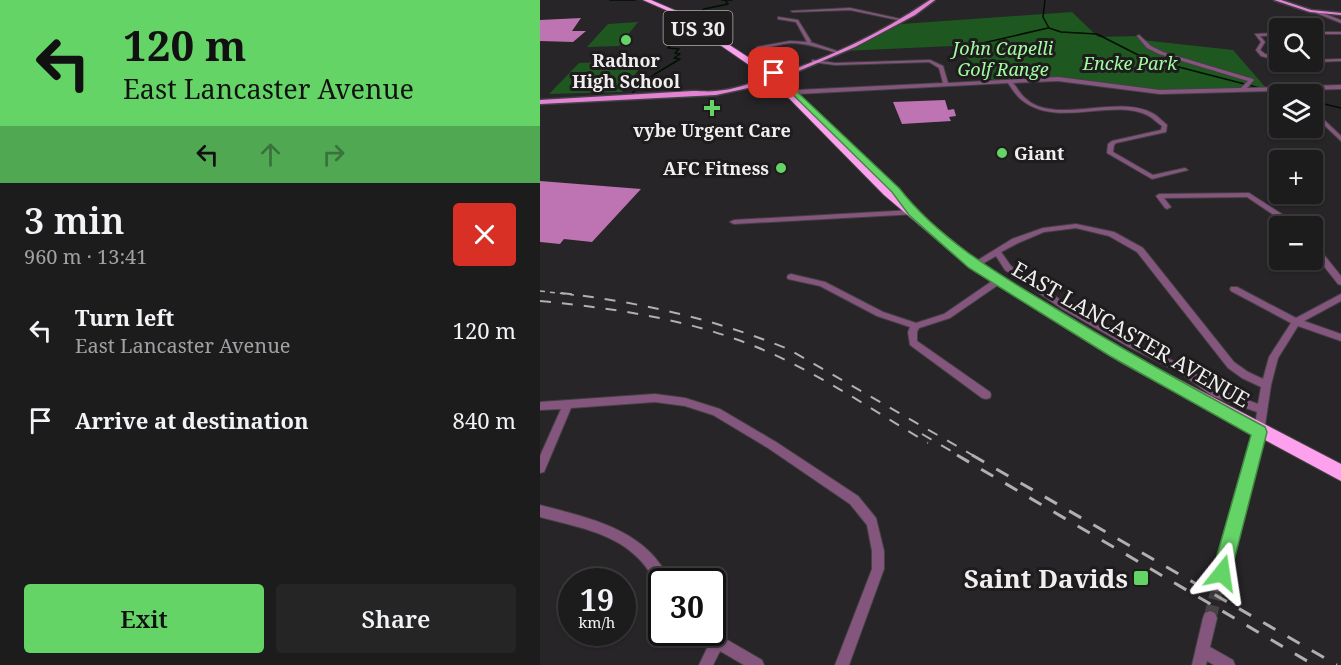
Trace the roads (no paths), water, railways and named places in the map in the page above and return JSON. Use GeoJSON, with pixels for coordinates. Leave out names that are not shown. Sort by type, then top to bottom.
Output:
{"type":"FeatureCollection","features":[{"type":"Feature","properties":{"kind":"highway","name":"EAST LANCASTER AVENUE"},"geometry":{"type":"LineString","coordinates":[[646,0],[676,13],[776,77],[888,193],[974,265],[1127,359],[1259,432],[1341,473]]}},
{"type":"Feature","properties":{"kind":"highway","name":"EAST LANCASTER AVENUE"},"geometry":{"type":"LineString","coordinates":[[658,0],[679,10],[800,95],[896,190],[913,212]]}},
{"type":"Feature","properties":{"kind":"highway"},"geometry":{"type":"LineString","coordinates":[[666,0],[679,10]]}},
{"type":"Feature","properties":{"kind":"main road"},"geometry":{"type":"LineString","coordinates":[[540,102],[724,90],[776,77],[838,52],[903,20],[933,0]]}},
{"type":"Feature","properties":{"kind":"main road"},"geometry":{"type":"LineString","coordinates":[[1276,0],[1340,18]]}},
{"type":"Feature","properties":{"kind":"street"},"geometry":{"type":"LineString","coordinates":[[793,11],[850,9],[903,20]]}},
{"type":"Feature","properties":{"kind":"street"},"geometry":{"type":"LineString","coordinates":[[779,18],[797,21],[809,41]]}},
{"type":"Feature","properties":{"kind":"street"},"geometry":{"type":"LineString","coordinates":[[1323,33],[1341,33]]}},
{"type":"Feature","properties":{"kind":"street"},"geometry":{"type":"LineString","coordinates":[[1269,34],[1257,35],[1263,42],[1257,50],[1269,57]]}},
{"type":"Feature","properties":{"kind":"street"},"geometry":{"type":"LineString","coordinates":[[1139,36],[1149,47],[1161,53],[1251,80],[1246,86]]}},
{"type":"Feature","properties":{"kind":"street"},"geometry":{"type":"LineString","coordinates":[[759,48],[782,42],[809,41],[838,52]]}},
{"type":"Feature","properties":{"kind":"street"},"geometry":{"type":"LineString","coordinates":[[1323,61],[1341,60]]}},
{"type":"Feature","properties":{"kind":"street"},"geometry":{"type":"LineString","coordinates":[[814,62],[835,64],[930,61],[940,65],[946,85]]}},
{"type":"Feature","properties":{"kind":"street"},"geometry":{"type":"LineString","coordinates":[[800,95],[817,92],[946,85],[1080,80],[1160,92],[1246,86],[1263,89],[1341,87]]}},
{"type":"Feature","properties":{"kind":"street"},"geometry":{"type":"LineString","coordinates":[[1010,82],[1018,97],[1036,106],[1076,111],[1131,109],[1154,115],[1166,126],[1164,131],[1114,142],[1110,144],[1110,153],[1152,177],[1185,170]]}},
{"type":"Feature","properties":{"kind":"street"},"geometry":{"type":"LineString","coordinates":[[1323,121],[1341,139]]}},
{"type":"Feature","properties":{"kind":"street"},"geometry":{"type":"LineString","coordinates":[[869,213],[886,206],[889,199],[888,193]]}},
{"type":"Feature","properties":{"kind":"street"},"geometry":{"type":"LineString","coordinates":[[1167,207],[1159,196],[1249,195],[1279,216]]}},
{"type":"Feature","properties":{"kind":"street"},"geometry":{"type":"LineString","coordinates":[[734,222],[913,212]]}},
{"type":"Feature","properties":{"kind":"street"},"geometry":{"type":"LineString","coordinates":[[974,265],[1015,241],[1063,226],[1094,228],[1120,238],[1140,250],[1231,364],[1245,375],[1266,384]]}},
{"type":"Feature","properties":{"kind":"street"},"geometry":{"type":"LineString","coordinates":[[997,252],[1008,268],[1065,307],[1130,344],[1183,370],[1222,396],[1262,410]]}},
{"type":"Feature","properties":{"kind":"street"},"geometry":{"type":"LineString","coordinates":[[1323,261],[1341,282]]}},
{"type":"Feature","properties":{"kind":"street"},"geometry":{"type":"LineString","coordinates":[[791,277],[822,284],[879,314],[916,326],[947,316],[998,281]]}},
{"type":"Feature","properties":{"kind":"street"},"geometry":{"type":"LineString","coordinates":[[1234,289],[1296,322],[1341,338]]}},
{"type":"Feature","properties":{"kind":"street"},"geometry":{"type":"LineString","coordinates":[[1218,586],[1259,432],[1266,384],[1274,357],[1296,322],[1341,297]]}},
{"type":"Feature","properties":{"kind":"street"},"geometry":{"type":"LineString","coordinates":[[916,326],[912,332],[913,343],[986,395]]}},
{"type":"Feature","properties":{"kind":"street"},"geometry":{"type":"LineString","coordinates":[[540,406],[655,398],[685,402],[716,412],[772,445],[854,500],[872,522],[878,551],[878,569],[842,665]]}},
{"type":"Feature","properties":{"kind":"street"},"geometry":{"type":"LineString","coordinates":[[540,468],[568,404]]}},
{"type":"Feature","properties":{"kind":"street"},"geometry":{"type":"LineString","coordinates":[[540,511],[608,530],[636,545],[656,568]]}},
{"type":"Feature","properties":{"kind":"street"},"geometry":{"type":"LineString","coordinates":[[1199,665],[1210,618]]}},
{"type":"Feature","properties":{"kind":"street"},"geometry":{"type":"LineString","coordinates":[[706,665],[716,646]]}},
{"type":"Feature","properties":{"kind":"street"},"geometry":{"type":"LineString","coordinates":[[722,646],[757,665]]}},
{"type":"Feature","properties":{"kind":"street"},"geometry":{"type":"LineString","coordinates":[[1202,650],[1228,665]]}},
{"type":"Feature","properties":{"kind":"waterway"},"geometry":{"type":"LineString","coordinates":[[610,0],[635,0]]}},
{"type":"Feature","properties":{"kind":"waterway"},"geometry":{"type":"LineString","coordinates":[[722,0],[732,0]]}},
{"type":"Feature","properties":{"kind":"waterway"},"geometry":{"type":"LineString","coordinates":[[1045,0],[1043,17],[1049,28],[1061,32],[1097,34],[1144,58],[1260,88]]}},
{"type":"Feature","properties":{"kind":"waterway"},"geometry":{"type":"LineString","coordinates":[[694,17],[704,9],[728,4],[726,1]]}},
{"type":"Feature","properties":{"kind":"waterway"},"geometry":{"type":"LineString","coordinates":[[631,94],[655,74],[680,59],[674,58],[680,54],[675,53],[679,49],[668,48],[672,43],[668,39],[682,23]]}},
{"type":"Feature","properties":{"kind":"waterway"},"geometry":{"type":"LineString","coordinates":[[955,46],[970,46],[1048,28]]}},
{"type":"Feature","properties":{"kind":"waterway"},"geometry":{"type":"LineString","coordinates":[[1265,90],[1269,91]]}},
{"type":"Feature","properties":{"kind":"waterway"},"geometry":{"type":"LineString","coordinates":[[1323,104],[1341,108]]}},
{"type":"Feature","properties":{"kind":"tunnel"},"geometry":{"type":"LineString","coordinates":[[1210,618],[1218,586]]}},
{"type":"Feature","properties":{"kind":"railway"},"geometry":{"type":"LineString","coordinates":[[540,291],[574,295]]}},
{"type":"Feature","properties":{"kind":"railway"},"geometry":{"type":"LineString","coordinates":[[561,293],[619,301],[705,320],[788,349],[974,456]]}},
{"type":"Feature","properties":{"kind":"railway"},"geometry":{"type":"LineString","coordinates":[[540,301],[646,315],[698,327],[749,344],[818,377],[928,443]]}},
{"type":"Feature","properties":{"kind":"railway"},"geometry":{"type":"LineString","coordinates":[[922,434],[960,456]]}},
{"type":"Feature","properties":{"kind":"railway"},"geometry":{"type":"LineString","coordinates":[[957,455],[1314,665]]}},
{"type":"Feature","properties":{"kind":"railway"},"geometry":{"type":"LineString","coordinates":[[972,455],[1337,665]]}},
{"type":"Feature","properties":{"kind":"place","name":"Radnor High School"},"geometry":{"type":"Point","coordinates":[626,40]}},
{"type":"Feature","properties":{"kind":"place","name":"vybe Urgent Care"},"geometry":{"type":"Point","coordinates":[712,108]}},
{"type":"Feature","properties":{"kind":"place","name":"Giant"},"geometry":{"type":"Point","coordinates":[1002,153]}},
{"type":"Feature","properties":{"kind":"place","name":"AFC Fitness"},"geometry":{"type":"Point","coordinates":[781,168]}},
{"type":"Feature","properties":{"kind":"place","name":"Saint Davids"},"geometry":{"type":"Point","coordinates":[1141,578]}},
{"type":"Feature","properties":{"kind":"park label","name":"John Capelli Golf Range"},"geometry":{"type":"Point","coordinates":[1003,58]}},
{"type":"Feature","properties":{"kind":"park label","name":"Encke Park"},"geometry":{"type":"Point","coordinates":[1130,63]}}]}
